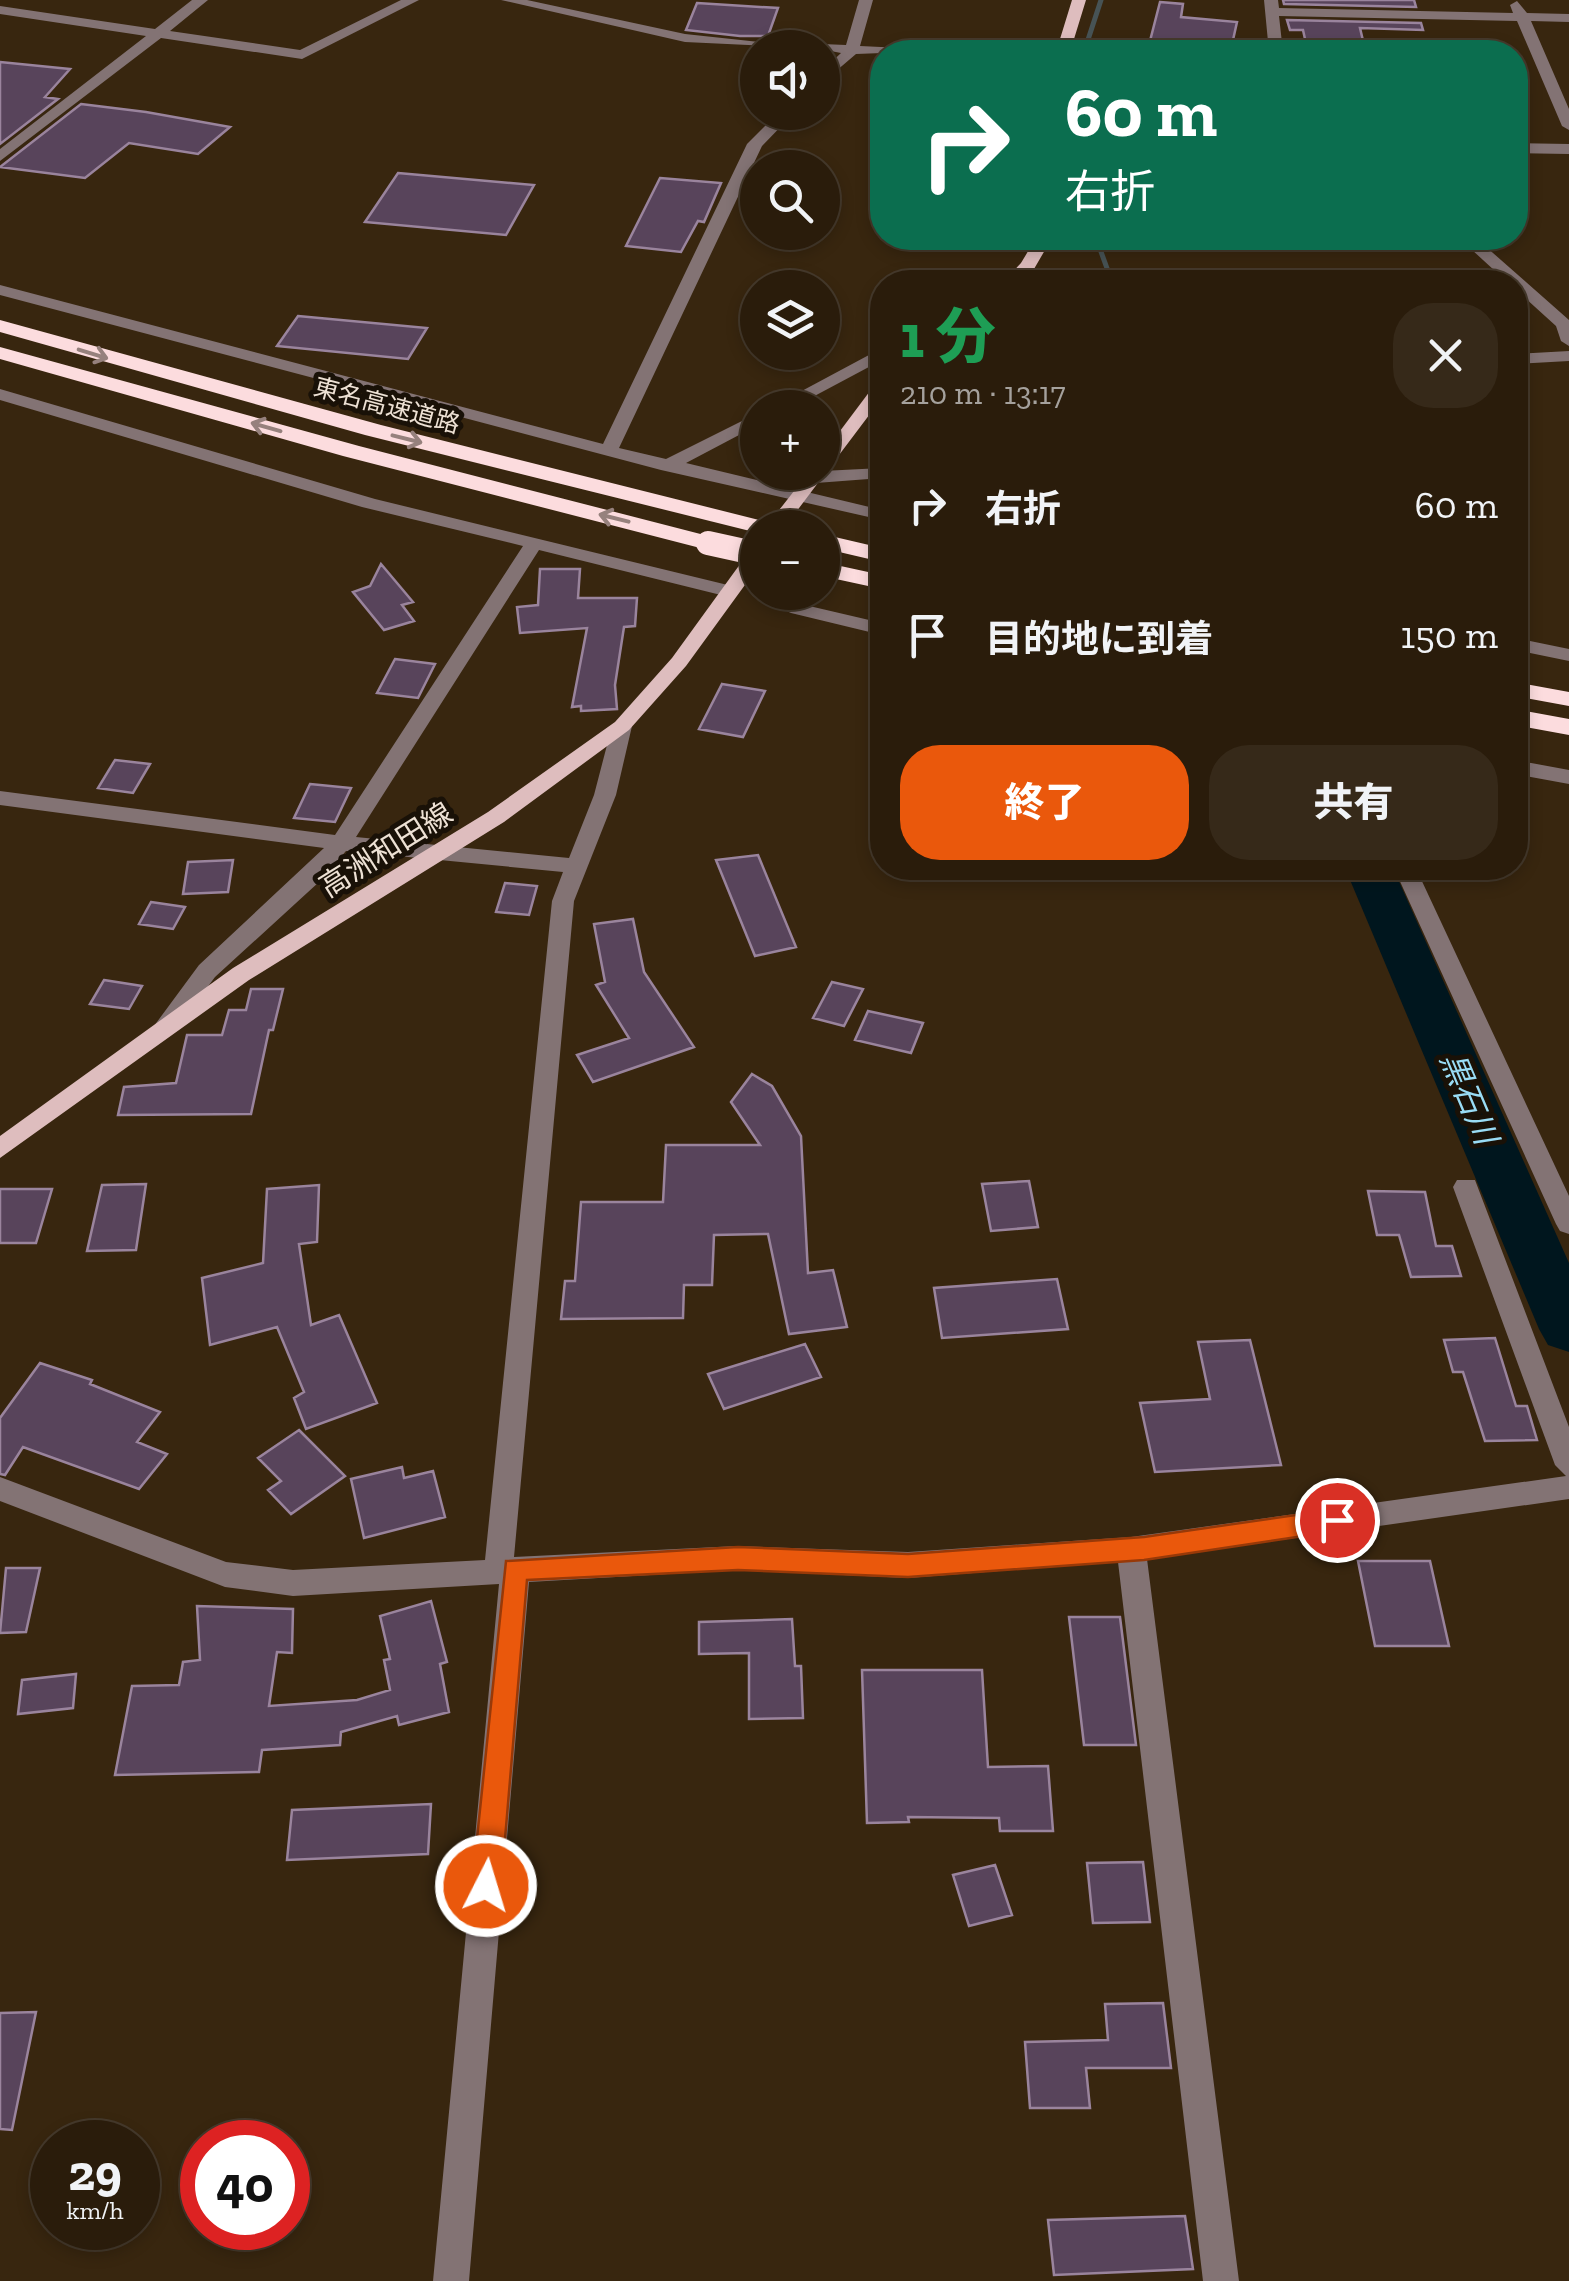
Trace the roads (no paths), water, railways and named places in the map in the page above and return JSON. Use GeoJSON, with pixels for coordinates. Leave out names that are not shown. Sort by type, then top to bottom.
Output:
{"type":"FeatureCollection","features":[{"type":"Feature","properties":{"kind":"highway","name":"東名高速道路"},"geometry":{"type":"LineString","coordinates":[[0,326],[373,430],[740,523]]}},
{"type":"Feature","properties":{"kind":"highway","name":"東名高速道路"},"geometry":{"type":"LineString","coordinates":[[0,353],[351,451],[740,549]]}},
{"type":"Feature","properties":{"kind":"highway"},"geometry":{"type":"LineString","coordinates":[[840,545],[870,552]]}},
{"type":"Feature","properties":{"kind":"highway"},"geometry":{"type":"LineString","coordinates":[[840,573],[870,579]]}},
{"type":"Feature","properties":{"kind":"highway"},"geometry":{"type":"LineString","coordinates":[[1528,691],[1569,699]]}},
{"type":"Feature","properties":{"kind":"highway"},"geometry":{"type":"LineString","coordinates":[[1528,719],[1569,727]]}},
{"type":"Feature","properties":{"kind":"main road"},"geometry":{"type":"LineString","coordinates":[[1067,40],[1080,0]]}},
{"type":"Feature","properties":{"kind":"main road"},"geometry":{"type":"LineString","coordinates":[[840,444],[870,403]]}},
{"type":"Feature","properties":{"kind":"main road"},"geometry":{"type":"LineString","coordinates":[[790,510],[806,490]]}},
{"type":"Feature","properties":{"kind":"main road","name":"高洲和田線"},"geometry":{"type":"LineString","coordinates":[[0,1149],[241,974],[440,852],[622,726],[740,596]]}},
{"type":"Feature","properties":{"kind":"street"},"geometry":{"type":"LineString","coordinates":[[0,156],[201,0]]}},
{"type":"Feature","properties":{"kind":"street"},"geometry":{"type":"LineString","coordinates":[[0,10],[302,55],[412,0]]}},
{"type":"Feature","properties":{"kind":"street"},"geometry":{"type":"LineString","coordinates":[[508,0],[686,38],[740,42]]}},
{"type":"Feature","properties":{"kind":"street"},"geometry":{"type":"LineString","coordinates":[[840,62],[852,50],[866,0]]}},
{"type":"Feature","properties":{"kind":"street"},"geometry":{"type":"LineString","coordinates":[[1516,0],[1569,126]]}},
{"type":"Feature","properties":{"kind":"street"},"geometry":{"type":"LineString","coordinates":[[1275,40],[1272,6],[1569,18]]}},
{"type":"Feature","properties":{"kind":"street"},"geometry":{"type":"LineString","coordinates":[[840,49],[870,51]]}},
{"type":"Feature","properties":{"kind":"street"},"geometry":{"type":"LineString","coordinates":[[609,452],[756,144],[770,130]]}},
{"type":"Feature","properties":{"kind":"street"},"geometry":{"type":"LineString","coordinates":[[1528,148],[1569,148]]}},
{"type":"Feature","properties":{"kind":"street"},"geometry":{"type":"LineString","coordinates":[[1481,250],[1504,270]]}},
{"type":"Feature","properties":{"kind":"street"},"geometry":{"type":"LineString","coordinates":[[0,290],[609,452],[870,513]]}},
{"type":"Feature","properties":{"kind":"street"},"geometry":{"type":"LineString","coordinates":[[1528,292],[1564,324],[1569,341]]}},
{"type":"Feature","properties":{"kind":"street"},"geometry":{"type":"LineString","coordinates":[[1528,358],[1569,356]]}},
{"type":"Feature","properties":{"kind":"street"},"geometry":{"type":"LineString","coordinates":[[812,390],[870,359]]}},
{"type":"Feature","properties":{"kind":"street"},"geometry":{"type":"LineString","coordinates":[[0,394],[369,503],[534,544],[740,588]]}},
{"type":"Feature","properties":{"kind":"street"},"geometry":{"type":"LineString","coordinates":[[667,466],[740,427]]}},
{"type":"Feature","properties":{"kind":"street"},"geometry":{"type":"LineString","coordinates":[[840,472],[870,473]]}},
{"type":"Feature","properties":{"kind":"street"},"geometry":{"type":"LineString","coordinates":[[166,1026],[207,972],[311,878],[341,843],[534,544]]}},
{"type":"Feature","properties":{"kind":"street"},"geometry":{"type":"LineString","coordinates":[[798,610],[870,626]]}},
{"type":"Feature","properties":{"kind":"street"},"geometry":{"type":"LineString","coordinates":[[1528,647],[1569,655]]}},
{"type":"Feature","properties":{"kind":"street"},"geometry":{"type":"LineString","coordinates":[[451,2281],[559,936],[563,902],[605,796],[622,726]]}},
{"type":"Feature","properties":{"kind":"street"},"geometry":{"type":"LineString","coordinates":[[1528,769],[1569,777]]}},
{"type":"Feature","properties":{"kind":"street"},"geometry":{"type":"LineString","coordinates":[[0,798],[341,843],[577,866]]}},
{"type":"Feature","properties":{"kind":"street"},"geometry":{"type":"LineString","coordinates":[[1410,880],[1567,1216]]}},
{"type":"Feature","properties":{"kind":"street"},"geometry":{"type":"LineString","coordinates":[[1466,1188],[1569,1465]]}},
{"type":"Feature","properties":{"kind":"street"},"geometry":{"type":"LineString","coordinates":[[0,1489],[225,1574],[293,1583],[738,1558],[908,1565],[1131,1549],[1569,1487]]}},
{"type":"Feature","properties":{"kind":"street"},"geometry":{"type":"LineString","coordinates":[[1131,1549],[1221,2281]]}},
{"type":"Feature","properties":{"kind":"waterway"},"geometry":{"type":"LineString","coordinates":[[1088,40],[1101,0]]}},
{"type":"Feature","properties":{"kind":"waterway"},"geometry":{"type":"LineString","coordinates":[[1100,250],[1108,270]]}},
{"type":"Feature","properties":{"kind":"waterway","name":"黒石川"},"geometry":{"type":"LineString","coordinates":[[1374,880],[1569,1329]]}}]}
